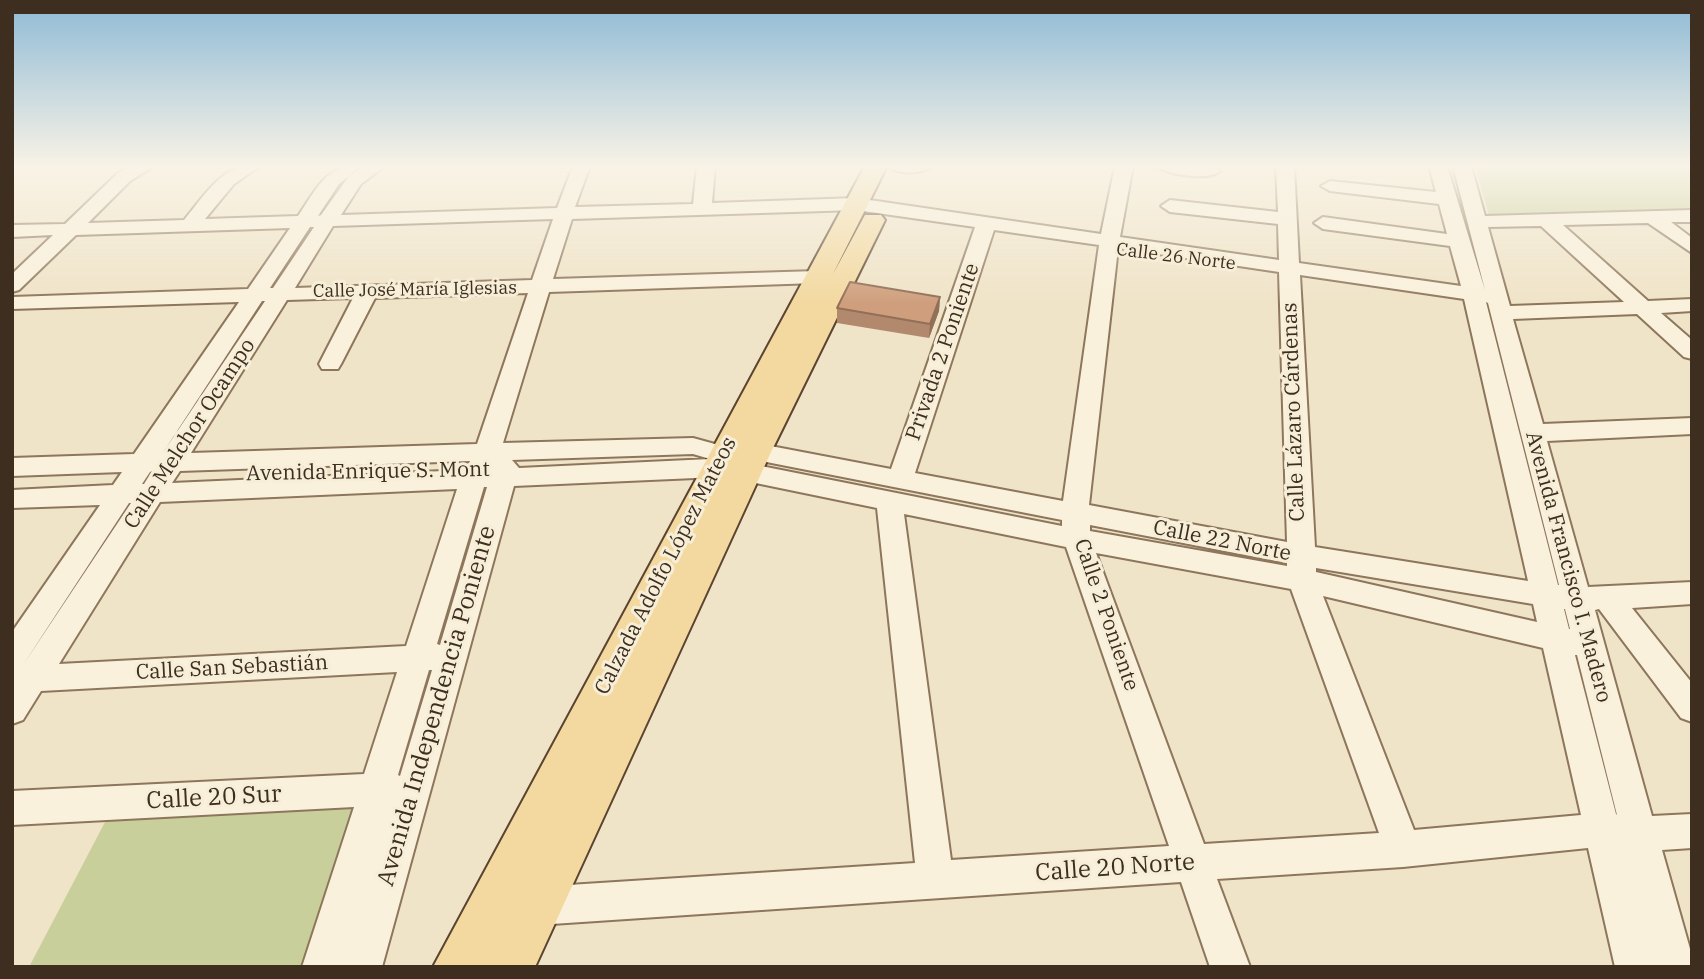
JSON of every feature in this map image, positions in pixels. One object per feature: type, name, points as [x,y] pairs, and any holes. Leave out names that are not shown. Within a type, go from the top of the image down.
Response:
[{"type":"main road","name":"Calzada Adolfo López Mateos","points":[[509,967],[817,277],[857,212]]},
{"type":"main road","name":"Calzada Adolfo López Mateos","points":[[458,967],[731,465],[858,212]]},
{"type":"street","points":[[12,261],[65,212]]},
{"type":"street","points":[[12,286],[89,212]]},
{"type":"street","points":[[190,225],[201,212]]},
{"type":"street","name":"Calle Melchor Ocampo","points":[[18,660],[57,640],[142,485],[256,294],[311,212]]},
{"type":"street","name":"Calle Melchor Ocampo","points":[[142,485],[282,293],[333,212]]},
{"type":"street","name":"Avenida Independencia Poniente","points":[[322,967],[419,658],[487,477],[565,212]]},
{"type":"street","name":"Calle 26 Norte","points":[[12,231],[638,212]]},
{"type":"street","name":"Calle 26 Norte","points":[[877,212],[1288,269],[1490,301],[1642,307],[1692,305]]},
{"type":"street","name":"Calle 2 Poniente","points":[[1115,212],[1108,245],[1076,526],[1230,967]]},
{"type":"street","points":[[1221,212],[1287,219]]},
{"type":"street","name":"Calle Lázaro Cárdenas","points":[[1287,212],[1301,568],[1403,849]]},
{"type":"street","name":"Avenida Francisco I. Madero","points":[[1455,212],[1468,232]]},
{"type":"street","name":"Avenida Francisco I. Madero","points":[[1466,212],[1468,232],[1532,433],[1592,599],[1590,646],[1675,967]]},
{"type":"street","points":[[1323,223],[1468,232],[1546,220],[1692,216]]},
{"type":"street","points":[[1652,217],[1692,247]]},
{"type":"street","points":[[1546,220],[1692,352]]},
{"type":"street","name":"Privada 2 Poniente","points":[[894,490],[985,228]]},
{"type":"street","name":"Calle José María Iglesias","points":[[12,303],[368,290],[542,288],[817,277]]},
{"type":"street","points":[[330,364],[368,290]]},
{"type":"street","name":"Avenida Francisco I. Madero","points":[[1490,301],[1553,638],[1635,967]]},
{"type":"street","points":[[1532,433],[1692,426]]},
{"type":"street","points":[[12,499],[142,485],[487,477],[694,446],[731,465]]},
{"type":"street","points":[[12,483],[142,485],[487,477],[731,465]]},
{"type":"street","name":"Calle 22 Norte","points":[[731,465],[894,490],[1301,568],[1592,599],[1692,593]]},
{"type":"street","points":[[12,467],[142,485]]},
{"type":"street","name":"Avenida Independencia Poniente","points":[[362,967],[416,788],[451,656],[487,477]]},
{"type":"street","points":[[12,512],[142,485]]},
{"type":"street","points":[[12,710],[18,660],[142,485]]},
{"type":"street","points":[[894,490],[936,880]]},
{"type":"street","name":"Calle 22 Norte","points":[[1301,568],[1590,646]]},
{"type":"street","points":[[1592,599],[1692,708]]},
{"type":"street","name":"Calle San Sebastián","points":[[18,660],[451,656]]},
{"type":"street","name":"Calle 20 Sur","points":[[12,808],[416,788]]},
{"type":"street","name":"Calle 20 Norte","points":[[537,906],[1403,849],[1601,830],[1639,834],[1692,831]]},
{"type":"green space","points":[[1488,212],[1635,212],[1489,216]]},
{"type":"green space","points":[[376,790],[322,967],[29,967],[115,803]]},
{"type":"building","points":[[850,282],[940,297],[930,324],[837,308]]}]
